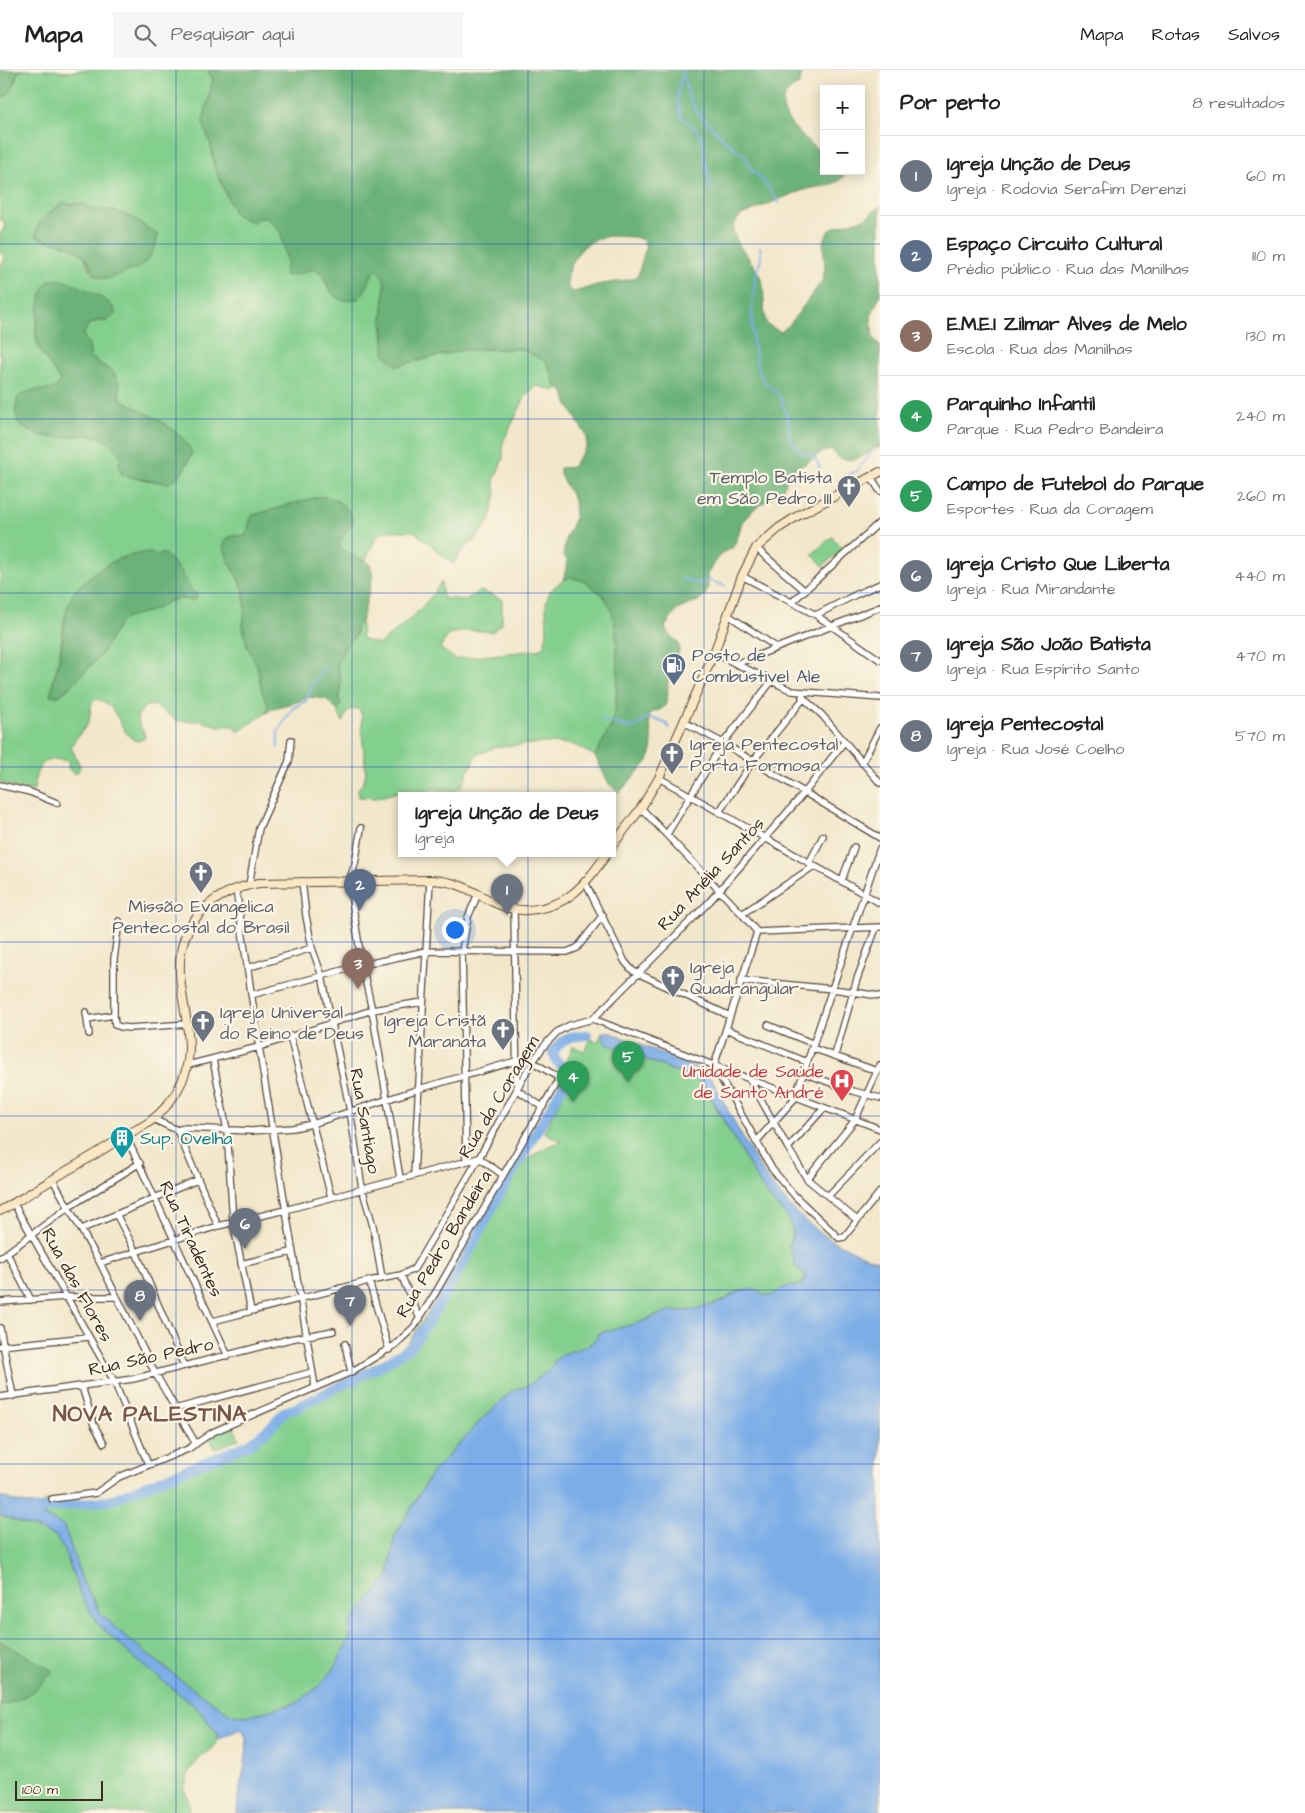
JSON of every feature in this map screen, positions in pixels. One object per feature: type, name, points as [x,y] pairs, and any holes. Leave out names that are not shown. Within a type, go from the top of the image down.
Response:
[{"type":"main road","points":[[616,841],[642,808],[659,778],[714,653],[742,576],[756,548],[779,528],[799,515],[880,472]]},
{"type":"main road","points":[[0,1212],[153,1120],[176,1092],[188,1066],[190,1048],[180,972],[184,942],[200,912],[213,900],[236,888],[248,885],[302,881],[430,880],[454,882],[492,902],[514,909],[537,909],[551,907],[565,900],[585,882],[604,857]]},
{"type":"street","points":[[871,477],[880,491]]},
{"type":"street","points":[[792,602],[880,522]]},
{"type":"street","points":[[756,548],[804,590]]},
{"type":"street","points":[[742,576],[816,615],[880,660]]},
{"type":"street","points":[[816,615],[880,584]]},
{"type":"street","points":[[736,664],[880,607]]},
{"type":"street","points":[[728,615],[776,647]]},
{"type":"street","points":[[714,653],[804,698],[822,715],[880,784]]},
{"type":"street","points":[[667,834],[723,743],[771,682]]},
{"type":"street","points":[[792,691],[880,698]]},
{"type":"street","points":[[719,812],[753,761],[804,698]]},
{"type":"street","points":[[684,722],[723,743],[880,838]]},
{"type":"street","points":[[862,763],[880,728]]},
{"type":"street","points":[[248,885],[259,828],[289,761],[291,740]]},
{"type":"street","name":"Rua Anélia Santos","points":[[593,1019],[720,891],[805,792],[844,742]]},
{"type":"street","points":[[659,778],[880,903]]},
{"type":"street","points":[[0,785],[30,792],[57,803]]},
{"type":"street","points":[[642,808],[757,932]]},
{"type":"street","points":[[361,828],[355,864],[349,881],[400,1178]]},
{"type":"street","points":[[742,914],[812,864],[823,836]]},
{"type":"street","points":[[842,880],[854,847]]},
{"type":"street","points":[[756,1142],[795,1098],[880,848]]},
{"type":"street","points":[[414,1175],[430,880]]},
{"type":"street","name":"Rua Santiago","points":[[302,881],[312,948],[322,976],[350,1112],[362,1188],[373,1226],[382,1278]]},
{"type":"street","points":[[585,882],[625,962],[636,974],[730,1016]]},
{"type":"street","points":[[236,888],[259,1047],[315,1388]]},
{"type":"street","points":[[466,1161],[462,951],[468,917],[478,894]]},
{"type":"street","points":[[514,909],[517,1090],[542,1107]]},
{"type":"street","points":[[251,995],[362,965],[426,951],[566,952],[574,950],[581,944],[603,915]]},
{"type":"street","points":[[119,921],[114,959],[114,1015],[116,1025],[121,1028],[188,1026]]},
{"type":"street","points":[[757,932],[878,928],[854,992],[835,1055]]},
{"type":"street","points":[[757,932],[714,1066],[756,1142],[782,1182],[839,1238],[844,1237],[880,1192]]},
{"type":"street","points":[[247,968],[312,948]]},
{"type":"street","points":[[741,980],[833,988],[880,996]]},
{"type":"street","points":[[188,1066],[259,1047],[372,1010],[423,1002]]},
{"type":"street","points":[[89,1034],[87,1015],[114,1015]]},
{"type":"street","points":[[593,1019],[880,1129]]},
{"type":"street","name":"Rua da Coragem","points":[[213,1320],[410,1272],[417,1265],[480,1158],[526,1073],[543,1047],[557,1032],[570,1025],[593,1019]]},
{"type":"street","points":[[768,1025],[835,1055],[879,1068],[855,1120],[807,1179]]},
{"type":"street","points":[[726,1029],[807,1062]]},
{"type":"street","points":[[290,1036],[331,1197]]},
{"type":"street","points":[[213,1060],[227,1130],[233,1222],[251,1311]]},
{"type":"street","name":"Rua Pedro Bandeira","points":[[52,1499],[96,1493],[119,1477],[188,1449],[204,1436],[222,1427],[351,1372],[389,1350],[401,1340],[420,1319],[558,1080],[556,1076],[533,1062]]},
{"type":"street","points":[[153,1120],[177,1130],[185,1128],[273,1130],[312,1124],[419,1090],[516,1063]]},
{"type":"street","points":[[516,1063],[519,1070],[526,1073]]},
{"type":"street","points":[[804,1073],[880,1098]]},
{"type":"street","points":[[750,1080],[807,1179],[858,1220]]},
{"type":"street","points":[[788,1148],[824,1108]]},
{"type":"street","points":[[177,1130],[218,1226]]},
{"type":"street","name":"Rua Tiradentes","points":[[126,1136],[213,1320],[228,1356]]},
{"type":"street","points":[[828,1196],[880,1142]]},
{"type":"street","points":[[100,1263],[218,1226],[285,1210],[466,1161],[480,1158],[503,1175]]},
{"type":"street","points":[[0,1258],[69,1207],[140,1163]]},
{"type":"street","points":[[54,1180],[82,1228],[155,1373],[196,1444]]},
{"type":"street","points":[[82,1228],[197,1180]]},
{"type":"street","name":"Rua das Flores","points":[[14,1204],[114,1382],[148,1464]]},
{"type":"street","points":[[116,1214],[136,1252],[184,1366]]},
{"type":"street","points":[[241,1264],[292,1252]]},
{"type":"street","points":[[7,1253],[31,1300]]},
{"type":"street","points":[[401,1275],[420,1319]]},
{"type":"street","points":[[369,1281],[389,1350]]},
{"type":"street","points":[[340,1288],[343,1308]]},
{"type":"street","points":[[0,1302],[66,1297],[116,1297]]},
{"type":"street","points":[[0,1328],[13,1396]]},
{"type":"street","name":"Rua São Pedro","points":[[0,1397],[134,1379],[333,1331]]},
{"type":"street","points":[[2,1345],[88,1337]]},
{"type":"street","points":[[345,1344],[351,1372]]},
{"type":"street","points":[[175,1409],[312,1372]]},
{"type":"street","points":[[82,1386],[94,1425],[104,1442]]},
{"type":"green space","points":[[0,70],[22,70],[17,73],[14,85],[8,94],[0,98]]},
{"type":"green space","points":[[22,70],[68,72],[77,70],[207,70],[213,79],[203,122],[211,145],[213,164],[235,215],[269,219],[281,233],[287,261],[303,273],[312,270],[316,271],[322,276],[328,288],[366,289],[371,276],[377,270],[382,275],[385,283],[382,322],[384,340],[396,366],[463,350],[521,349],[547,362],[557,388],[555,391],[537,386],[526,395],[503,442],[503,459],[494,480],[496,493],[490,520],[478,536],[461,552],[453,564],[414,531],[385,531],[376,537],[365,562],[342,550],[339,544],[292,503],[278,509],[253,515],[245,536],[232,536],[228,559],[244,591],[245,609],[243,625],[247,646],[257,665],[262,691],[268,705],[266,713],[238,732],[237,728],[232,726],[220,726],[200,721],[178,721],[154,705],[145,706],[137,717],[145,735],[144,739],[137,741],[126,733],[110,707],[95,699],[88,723],[71,747],[80,766],[78,772],[74,774],[68,768],[68,761],[47,761],[42,764],[36,775],[34,791],[15,788],[0,782],[0,266],[5,260],[0,252],[0,235],[5,223],[0,219],[0,98],[4,97],[15,83],[17,73]],"holes":[[[64,202],[68,204],[84,204],[95,210],[112,210],[131,217],[158,235],[155,247],[148,260],[129,271],[118,274],[89,268],[84,256],[65,244],[56,241],[45,241],[36,236],[42,221],[50,212]],[[50,280],[76,286],[100,297],[114,308],[108,321],[98,321],[88,325],[83,335],[94,360],[112,371],[119,382],[120,398],[164,425],[192,453],[184,470],[167,483],[128,477],[119,466],[121,456],[118,451],[110,442],[99,436],[51,437],[36,434],[45,390],[54,388],[60,382],[41,352],[37,342],[37,313],[46,286]],[[144,553],[164,554],[183,575],[193,600],[177,599],[150,611],[127,617],[120,622],[100,656],[65,692],[54,696],[53,680],[58,665],[65,617],[78,588],[91,576],[117,559]]]},
{"type":"green space","points":[[207,70],[794,70],[802,74],[799,85],[788,93],[783,101],[784,111],[797,131],[820,152],[820,175],[844,176],[834,183],[794,194],[741,215],[734,225],[735,238],[761,279],[767,325],[781,332],[790,324],[822,281],[825,268],[823,243],[828,232],[835,227],[864,219],[880,206],[880,295],[871,316],[873,337],[880,346],[880,447],[851,460],[840,458],[831,450],[822,452],[792,471],[781,492],[754,509],[742,522],[737,540],[732,548],[722,553],[707,574],[708,588],[706,594],[698,601],[677,610],[665,627],[668,634],[678,642],[679,647],[678,657],[669,674],[667,700],[663,708],[653,711],[649,716],[652,742],[648,761],[619,793],[609,784],[595,756],[612,724],[615,711],[618,672],[616,630],[611,609],[604,596],[584,581],[569,577],[563,580],[568,561],[563,556],[566,537],[575,518],[574,500],[560,475],[560,468],[572,467],[586,447],[587,437],[567,403],[564,392],[557,388],[547,362],[521,349],[498,349],[463,350],[396,366],[384,353],[384,329],[382,322],[385,283],[382,275],[377,270],[371,276],[358,299],[346,300],[337,298],[319,271],[314,269],[301,274],[284,276],[287,261],[281,233],[269,219],[261,217],[253,222],[235,215],[213,163],[211,145],[203,122],[213,79]],"holes":[[[608,236],[635,237],[643,240],[646,247],[638,275],[632,279],[597,285],[574,292],[568,289],[568,276],[572,263],[579,252],[589,243]]]},
{"type":"green space","points":[[64,202],[68,204],[84,204],[95,210],[111,210],[131,217],[158,235],[155,247],[148,260],[137,268],[108,279],[95,276],[85,257],[78,251],[66,245],[36,236],[42,221],[50,212]]},
{"type":"green space","points":[[59,279],[95,294],[114,308],[115,314],[108,321],[98,321],[88,325],[83,335],[94,360],[112,371],[119,382],[120,398],[160,421],[179,435],[186,443],[192,453],[184,470],[176,479],[167,483],[128,477],[121,473],[119,466],[121,456],[112,446],[97,436],[50,437],[20,426],[15,411],[18,397],[34,390],[51,390],[60,382],[38,346],[36,332],[39,303],[45,287],[49,281]]},
{"type":"green space","points":[[321,496],[337,501],[349,511],[353,522],[339,544],[342,550],[370,564],[373,576],[361,623],[356,628],[356,635],[347,643],[337,662],[341,681],[339,699],[341,704],[337,710],[326,699],[309,697],[274,708],[266,713],[268,705],[262,691],[257,665],[247,646],[243,625],[245,609],[244,591],[223,546],[226,539],[232,536],[245,536],[253,515]]},
{"type":"green space","points":[[832,537],[843,548],[823,566],[812,554]]},
{"type":"green space","points":[[144,553],[165,554],[181,571],[191,590],[196,593],[197,598],[193,600],[177,599],[150,611],[127,617],[120,623],[100,656],[77,680],[61,695],[50,696],[60,655],[66,611],[73,595],[89,577],[110,563],[121,558]]},
{"type":"green space","points":[[570,577],[584,581],[604,596],[611,609],[616,630],[618,672],[615,711],[612,724],[595,756],[572,744],[543,743],[496,747],[477,755],[462,786],[454,792],[432,789],[427,792],[402,791],[376,798],[359,797],[358,789],[363,783],[366,773],[362,717],[360,710],[354,709],[347,713],[343,722],[337,710],[340,704],[341,681],[337,662],[356,628],[361,623],[362,639],[379,644],[420,609],[441,582],[443,598],[465,600],[480,591],[502,599],[502,624],[492,632],[470,630],[449,634],[440,648],[455,659],[537,650],[543,648],[546,638],[547,598],[554,587]]},
{"type":"green space","points":[[602,1032],[605,1033],[603,1035],[605,1043],[701,1082],[761,1186],[789,1219],[792,1237],[789,1246],[795,1266],[806,1275],[803,1284],[786,1287],[771,1296],[754,1290],[741,1291],[705,1307],[682,1311],[671,1310],[635,1324],[598,1333],[596,1339],[587,1346],[556,1359],[550,1369],[526,1387],[513,1390],[483,1418],[431,1474],[395,1536],[388,1577],[349,1624],[350,1638],[334,1669],[319,1686],[299,1702],[249,1716],[232,1716],[182,1681],[120,1632],[101,1614],[82,1580],[64,1526],[33,1510],[46,1501],[93,1503],[107,1501],[232,1451],[289,1413],[378,1372],[401,1353],[442,1291],[511,1171],[541,1150],[562,1142],[544,1132],[576,1069],[565,1063],[573,1046],[584,1051],[591,1039],[598,1042]]},
{"type":"green space","points":[[233,1425],[239,1439],[215,1449],[209,1435]]},
{"type":"green space","points":[[0,1515],[56,1536],[66,1555],[81,1596],[98,1624],[132,1656],[198,1709],[217,1733],[217,1743],[189,1771],[184,1789],[188,1797],[190,1809],[188,1813],[0,1813],[0,1706],[30,1693],[53,1671],[0,1641]]},
{"type":"green space","points":[[0,1641],[53,1671],[42,1684],[30,1693],[16,1701],[0,1706]]},
{"type":"water","points":[[607,1031],[702,1070],[710,1076],[750,1150],[780,1195],[799,1215],[820,1232],[845,1247],[880,1261],[880,1813],[237,1813],[246,1754],[243,1731],[236,1731],[217,1740],[217,1733],[198,1709],[132,1656],[98,1624],[81,1596],[66,1555],[56,1536],[0,1515],[0,1496],[13,1501],[38,1506],[34,1510],[64,1526],[82,1580],[101,1614],[120,1632],[182,1681],[232,1715],[249,1716],[299,1702],[319,1686],[334,1669],[350,1638],[349,1624],[388,1577],[395,1536],[431,1474],[483,1418],[513,1390],[526,1387],[550,1369],[556,1359],[563,1354],[587,1346],[596,1339],[598,1333],[635,1324],[671,1310],[681,1311],[712,1305],[743,1291],[755,1290],[771,1296],[783,1288],[800,1285],[804,1280],[806,1275],[795,1266],[789,1246],[792,1228],[789,1219],[761,1186],[702,1082],[605,1043],[602,1034]]},
{"type":"waterway","points":[[684,70],[688,95],[697,112],[727,142],[745,156],[753,171],[765,183],[779,203]]},
{"type":"waterway","points":[[682,75],[677,97],[681,117],[699,133],[704,147],[712,192]]},
{"type":"waterway","points":[[760,247],[761,259],[755,278],[752,306],[753,343],[758,367],[763,381],[781,399],[788,419],[790,439],[801,453],[814,456],[820,468]]},
{"type":"waterway","points":[[850,474],[857,471],[874,449]]},
{"type":"waterway","points":[[682,579],[701,584],[708,580],[725,586]]},
{"type":"waterway","points":[[278,748],[278,732],[293,708],[306,701],[313,684],[326,665]]},
{"type":"waterway","points":[[600,720],[632,728],[649,717],[667,724],[669,728]]},
{"type":"waterway","points":[[33,1510],[111,1500],[250,1444],[271,1427],[284,1412],[296,1408],[381,1366],[411,1347],[429,1321],[466,1258],[496,1201],[566,1081],[566,1069],[556,1061],[553,1052],[567,1039],[587,1035]]},
{"type":"place","name":"Templo Batista em São Pedro III","points":[[849,508]]},
{"type":"place","name":"Posto de Combustivel Ale","points":[[674,686]]},
{"type":"place","name":"Igreja Pentecostal Porta Formosa","points":[[672,775]]},
{"type":"place","name":"Missão Evangelica Pentecostal do Brasil","points":[[201,894]]},
{"type":"place","name":"Espaço Circuito Cultural","points":[[360,910]]},
{"type":"place","name":"Igreja Unção de Deus","points":[[507,915]]},
{"type":"place","name":"E.M.E.I Zilmar Alves de Melo","points":[[358,989]]},
{"type":"place","name":"Igreja Quadrangular","points":[[673,998]]},
{"type":"place","name":"Igreja Universal do Reino de Deus","points":[[203,1043]]},
{"type":"place","name":"Igreja Cristã Maranata","points":[[503,1051]]},
{"type":"place","name":"Campo de Futebol do Parque","points":[[628,1082]]},
{"type":"place","name":"Parquinho Infantil","points":[[573,1102]]},
{"type":"place","name":"Unidade de Saúde de Santo André","points":[[842,1102]]},
{"type":"place","name":"Sup. Ovelha","points":[[122,1159]]},
{"type":"place","name":"Igreja Cristo Que Liberta","points":[[245,1249]]},
{"type":"place","name":"Igreja Pentecostal","points":[[140,1321]]},
{"type":"place","name":"Igreja São João Batista","points":[[350,1326]]},
{"type":"district","name":"NOVA PALESTINA","points":[[150,1414]]}]
